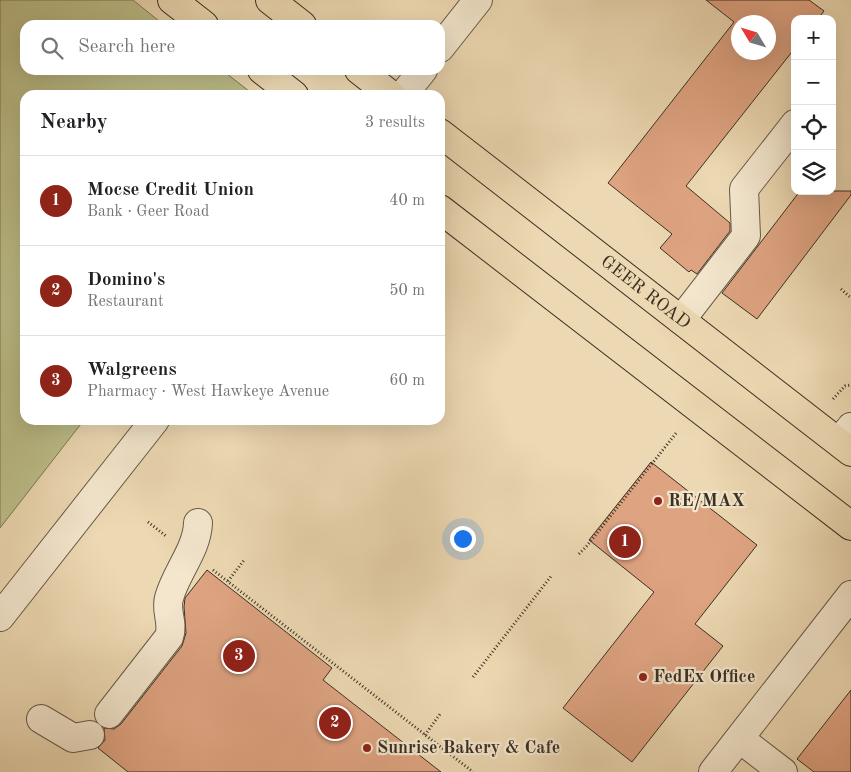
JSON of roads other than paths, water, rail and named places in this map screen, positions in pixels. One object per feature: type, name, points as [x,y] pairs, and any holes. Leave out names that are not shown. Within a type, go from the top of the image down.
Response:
[{"type":"main road","points":[[172,0],[198,20]]},
{"type":"main road","points":[[270,0],[296,20]]},
{"type":"main road","points":[[268,75],[288,90]]},
{"type":"main road","points":[[365,75],[384,90]]},
{"type":"main road","name":"GEER ROAD","points":[[445,137],[681,320],[847,441]]},
{"type":"main road","points":[[445,213],[851,526]]},
{"type":"street","points":[[445,42],[478,0]]},
{"type":"street","points":[[407,90],[419,75]]},
{"type":"street","points":[[681,320],[746,236],[744,189],[791,129]]},
{"type":"street","points":[[0,617],[150,425]]},
{"type":"street","points":[[109,714],[169,636],[172,626],[168,600],[198,536],[198,522]]},
{"type":"street","points":[[713,772],[851,595]]},
{"type":"street","points":[[41,719],[73,738],[80,739],[90,735]]},
{"type":"street","points":[[740,739],[783,772]]},
{"type":"place","name":"RE/MAX","points":[[658,501]]},
{"type":"place","name":"Mocse Credit Union","points":[[625,542]]},
{"type":"place","name":"Walgreens","points":[[239,656]]},
{"type":"place","name":"FedEx Office","points":[[643,677]]},
{"type":"place","name":"Domino's","points":[[335,723]]},
{"type":"place","name":"Sunrise Bakery & Cafe","points":[[367,748]]}]
